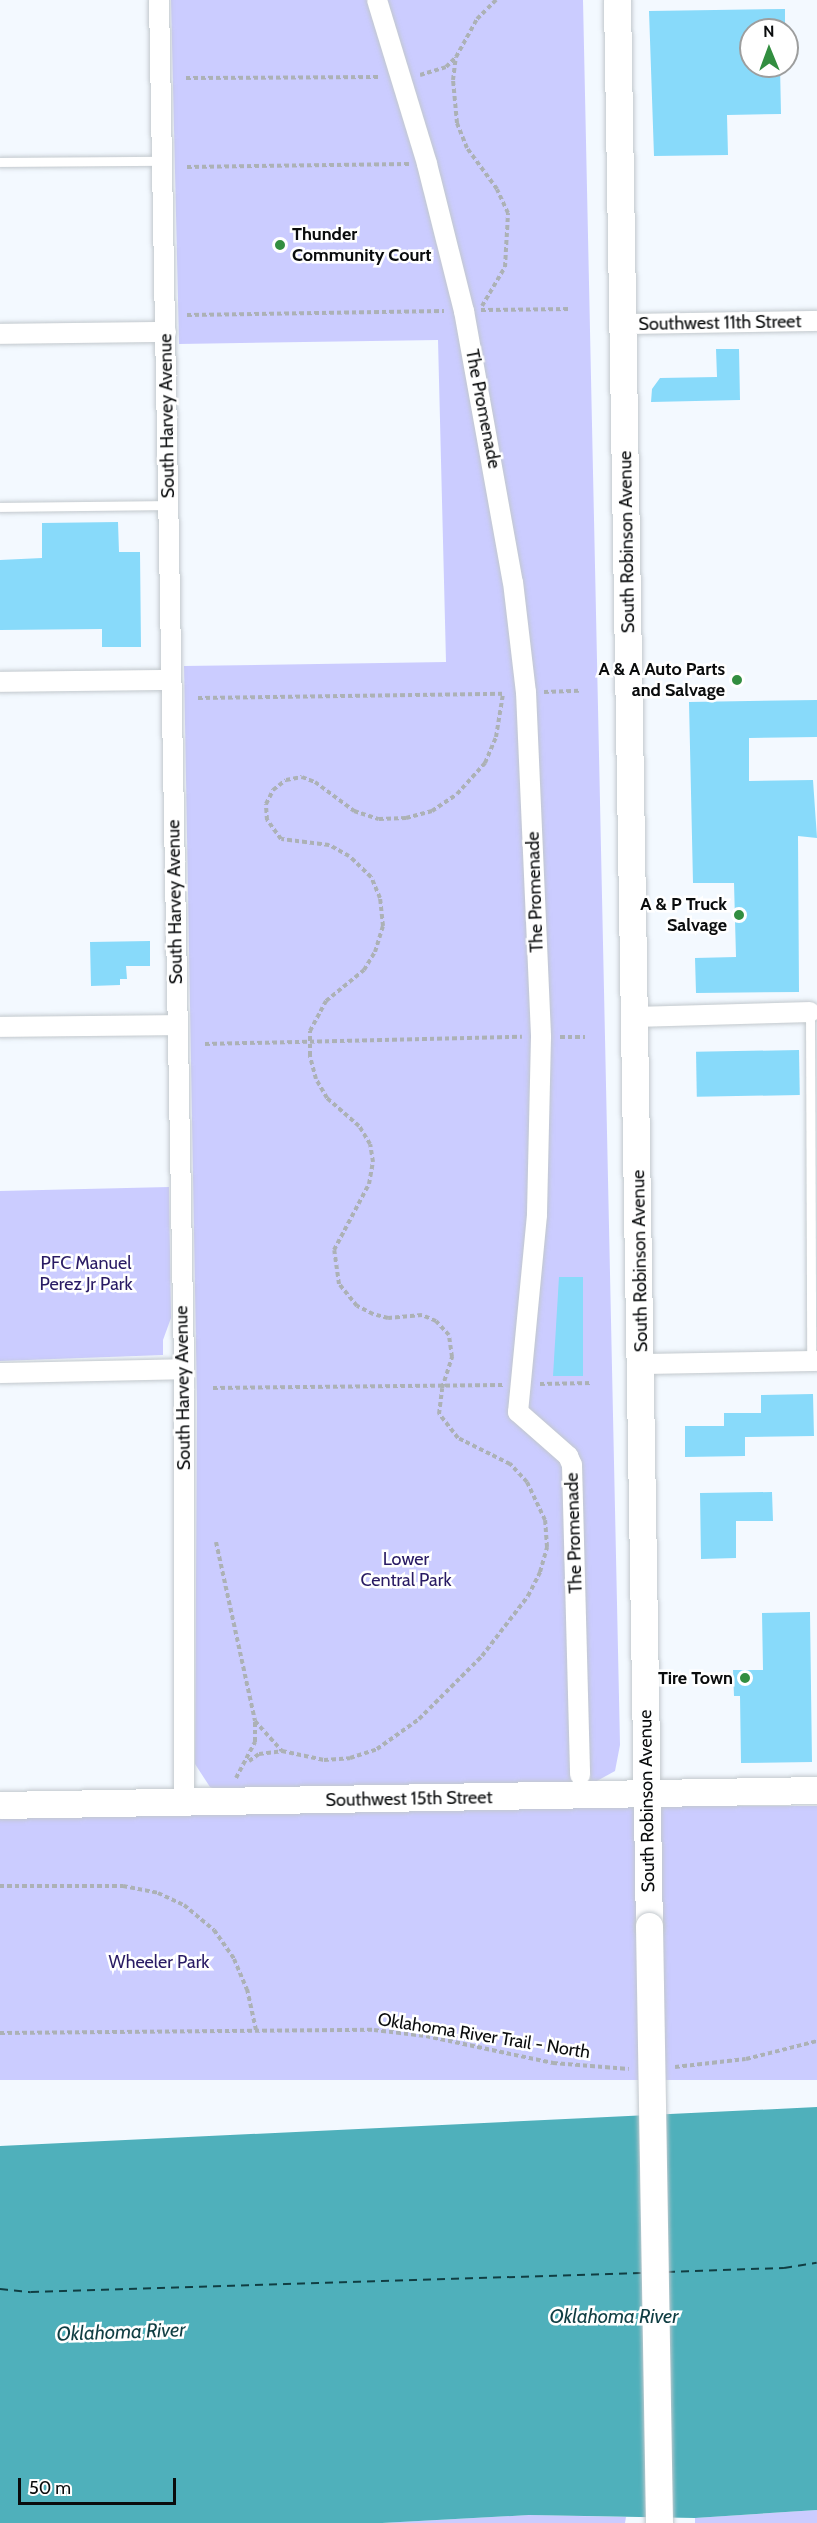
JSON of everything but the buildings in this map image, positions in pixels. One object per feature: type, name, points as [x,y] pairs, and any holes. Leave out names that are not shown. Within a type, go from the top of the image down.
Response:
[{"type":"main road","name":"South Robinson Avenue","points":[[617,0],[636,1017],[659,2523]]},
{"type":"main road","name":"Southwest 15th Street","points":[[0,1805],[184,1804],[817,1790]]},
{"type":"street","name":"South Harvey Avenue","points":[[159,0],[184,1369],[184,1804]]},
{"type":"street","name":"The Promenade","points":[[378,0],[403,76],[471,311],[509,560],[526,692],[541,1037],[537,1215],[518,1412],[568,1456],[572,1465],[580,1775]]},
{"type":"street","name":"Southwest 11th Street","points":[[623,324],[817,321]]},
{"type":"street","points":[[0,334],[166,332]]},
{"type":"street","points":[[0,682],[171,680]]},
{"type":"street","points":[[636,1017],[810,1012]]},
{"type":"street","points":[[0,1027],[177,1025]]},
{"type":"street","points":[[641,1364],[814,1361]]},
{"type":"street","points":[[0,1373],[184,1369]]},
{"type":"lane","points":[[0,162],[163,160]]},
{"type":"lane","points":[[0,507],[169,505]]},
{"type":"lane","points":[[810,1012],[814,1361]]},
{"type":"path","points":[[186,78],[403,76],[446,67],[456,57],[477,19],[496,0]]},
{"type":"path","points":[[456,57],[453,80],[457,123],[467,148],[497,189],[508,213],[506,267],[493,292],[471,311]]},
{"type":"path","points":[[187,168],[428,164]]},
{"type":"path","points":[[188,315],[571,309]]},
{"type":"path","points":[[198,698],[579,692]]},
{"type":"path","points":[[248,1761],[259,1754],[282,1750],[324,1760],[350,1758],[397,1738],[482,1656],[528,1596],[540,1572],[547,1547],[545,1520],[536,1499],[510,1464],[458,1438],[444,1425],[439,1414],[443,1385],[453,1347],[449,1335],[436,1321],[422,1315],[388,1318],[373,1314],[357,1306],[339,1284],[334,1250],[369,1184],[373,1162],[370,1144],[359,1126],[327,1098],[316,1079],[310,1030],[320,1009],[364,970],[375,952],[383,926],[380,898],[371,877],[349,856],[329,845],[280,839],[267,820],[266,804],[273,790],[286,780],[302,777],[315,782],[354,811],[379,819],[406,818],[432,811],[457,794],[485,763],[496,737],[503,694]]},
{"type":"path","points":[[205,1044],[585,1036]]},
{"type":"path","points":[[213,1388],[592,1383]]},
{"type":"path","points":[[216,1542],[255,1721],[255,1742],[248,1761],[232,1784]]},
{"type":"path","points":[[255,1721],[282,1750]]},
{"type":"path","points":[[0,1886],[123,1886],[179,1902],[214,1930],[234,1959],[247,1989],[256,2030]]},
{"type":"path","name":"Oklahoma River Trail - North","points":[[0,2033],[256,2030],[405,2033],[554,2063],[633,2069]]},
{"type":"path","points":[[666,2068],[746,2059],[817,2041]]},
{"type":"green space","name":"Lower Central Park","points":[[171,0],[583,0],[620,1745],[615,1771],[595,1782],[220,1791],[210,1787],[195,1764],[197,1403],[184,666],[446,662],[438,340],[179,344]]},
{"type":"green space","name":"PFC Manuel Perez Jr Park","points":[[169,1187],[171,1318],[163,1340],[163,1355],[0,1361],[0,1191]]},
{"type":"green space","name":"Wheeler Park","points":[[0,1806],[817,1806],[817,2080],[0,2080]]},
{"type":"green space","points":[[817,2510],[817,2523],[695,2523],[695,2518]]},
{"type":"green space","points":[[529,2515],[626,2517],[625,2523],[382,2523]]},
{"type":"water","name":"Oklahoma River","points":[[817,2107],[817,2510],[695,2518],[529,2515],[382,2523],[0,2523],[0,2146]]},
{"type":"ferry route","points":[[667,2272],[784,2268],[817,2263]]},
{"type":"ferry route","points":[[0,2289],[31,2292],[641,2273]]},
{"type":"place","name":"Thunder Community Court","points":[[280,245]]},
{"type":"place","name":"A & A Auto Parts and Salvage","points":[[737,680]]},
{"type":"place","name":"A & P Truck Salvage","points":[[739,915]]},
{"type":"place","name":"Tire Town","points":[[745,1678]]}]
